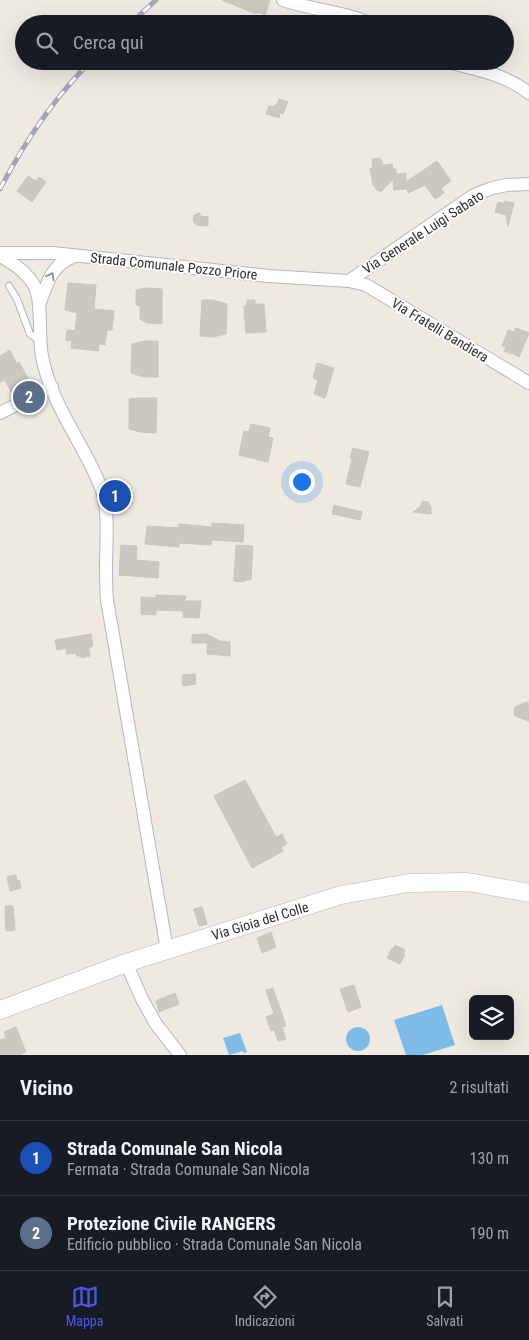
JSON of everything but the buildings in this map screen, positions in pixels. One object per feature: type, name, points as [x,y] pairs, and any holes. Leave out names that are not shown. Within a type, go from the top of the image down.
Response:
[{"type":"main road","name":"Via Gioia del Colle","points":[[0,1010],[126,963],[341,895],[409,883],[468,882],[529,893]]},
{"type":"street","points":[[283,0],[344,15]]},
{"type":"street","points":[[480,70],[508,81],[529,93]]},
{"type":"street","name":"Via Generale Luigi Sabato","points":[[349,282],[474,195],[492,188],[529,184]]},
{"type":"street","points":[[20,268],[29,252]]},
{"type":"street","name":"Strada Comunale Pozzo Priore","points":[[0,255],[29,252],[349,282]]},
{"type":"street","points":[[0,255],[27,274],[35,286],[39,306],[40,341],[44,369],[70,427],[94,470],[103,496],[107,528],[107,600],[168,950]]},
{"type":"street","points":[[39,306],[54,269],[68,258],[75,256]]},
{"type":"street","name":"Via Fratelli Bandiera","points":[[349,282],[366,285],[529,383]]},
{"type":"street","points":[[0,413],[52,387]]},
{"type":"street","points":[[126,963],[151,1016],[180,1055]]},
{"type":"lane","points":[[9,286],[17,299],[30,334],[40,341]]},
{"type":"water","points":[[442,1005],[455,1045],[423,1055],[406,1055],[394,1020]]},
{"type":"water","points":[[358,1027],[367,1030],[370,1039],[367,1048],[358,1051],[349,1048],[346,1039],[349,1030]]},
{"type":"water","points":[[240,1033],[247,1052],[244,1053],[243,1051],[229,1055],[223,1038]]},
{"type":"railway","points":[[140,15],[156,0]]},
{"type":"railway","points":[[0,189],[19,155],[52,106],[82,70]]},
{"type":"place","name":"Protezione Civile RANGERS","points":[[29,397]]},
{"type":"place","name":"Strada Comunale San Nicola","points":[[115,496]]}]
